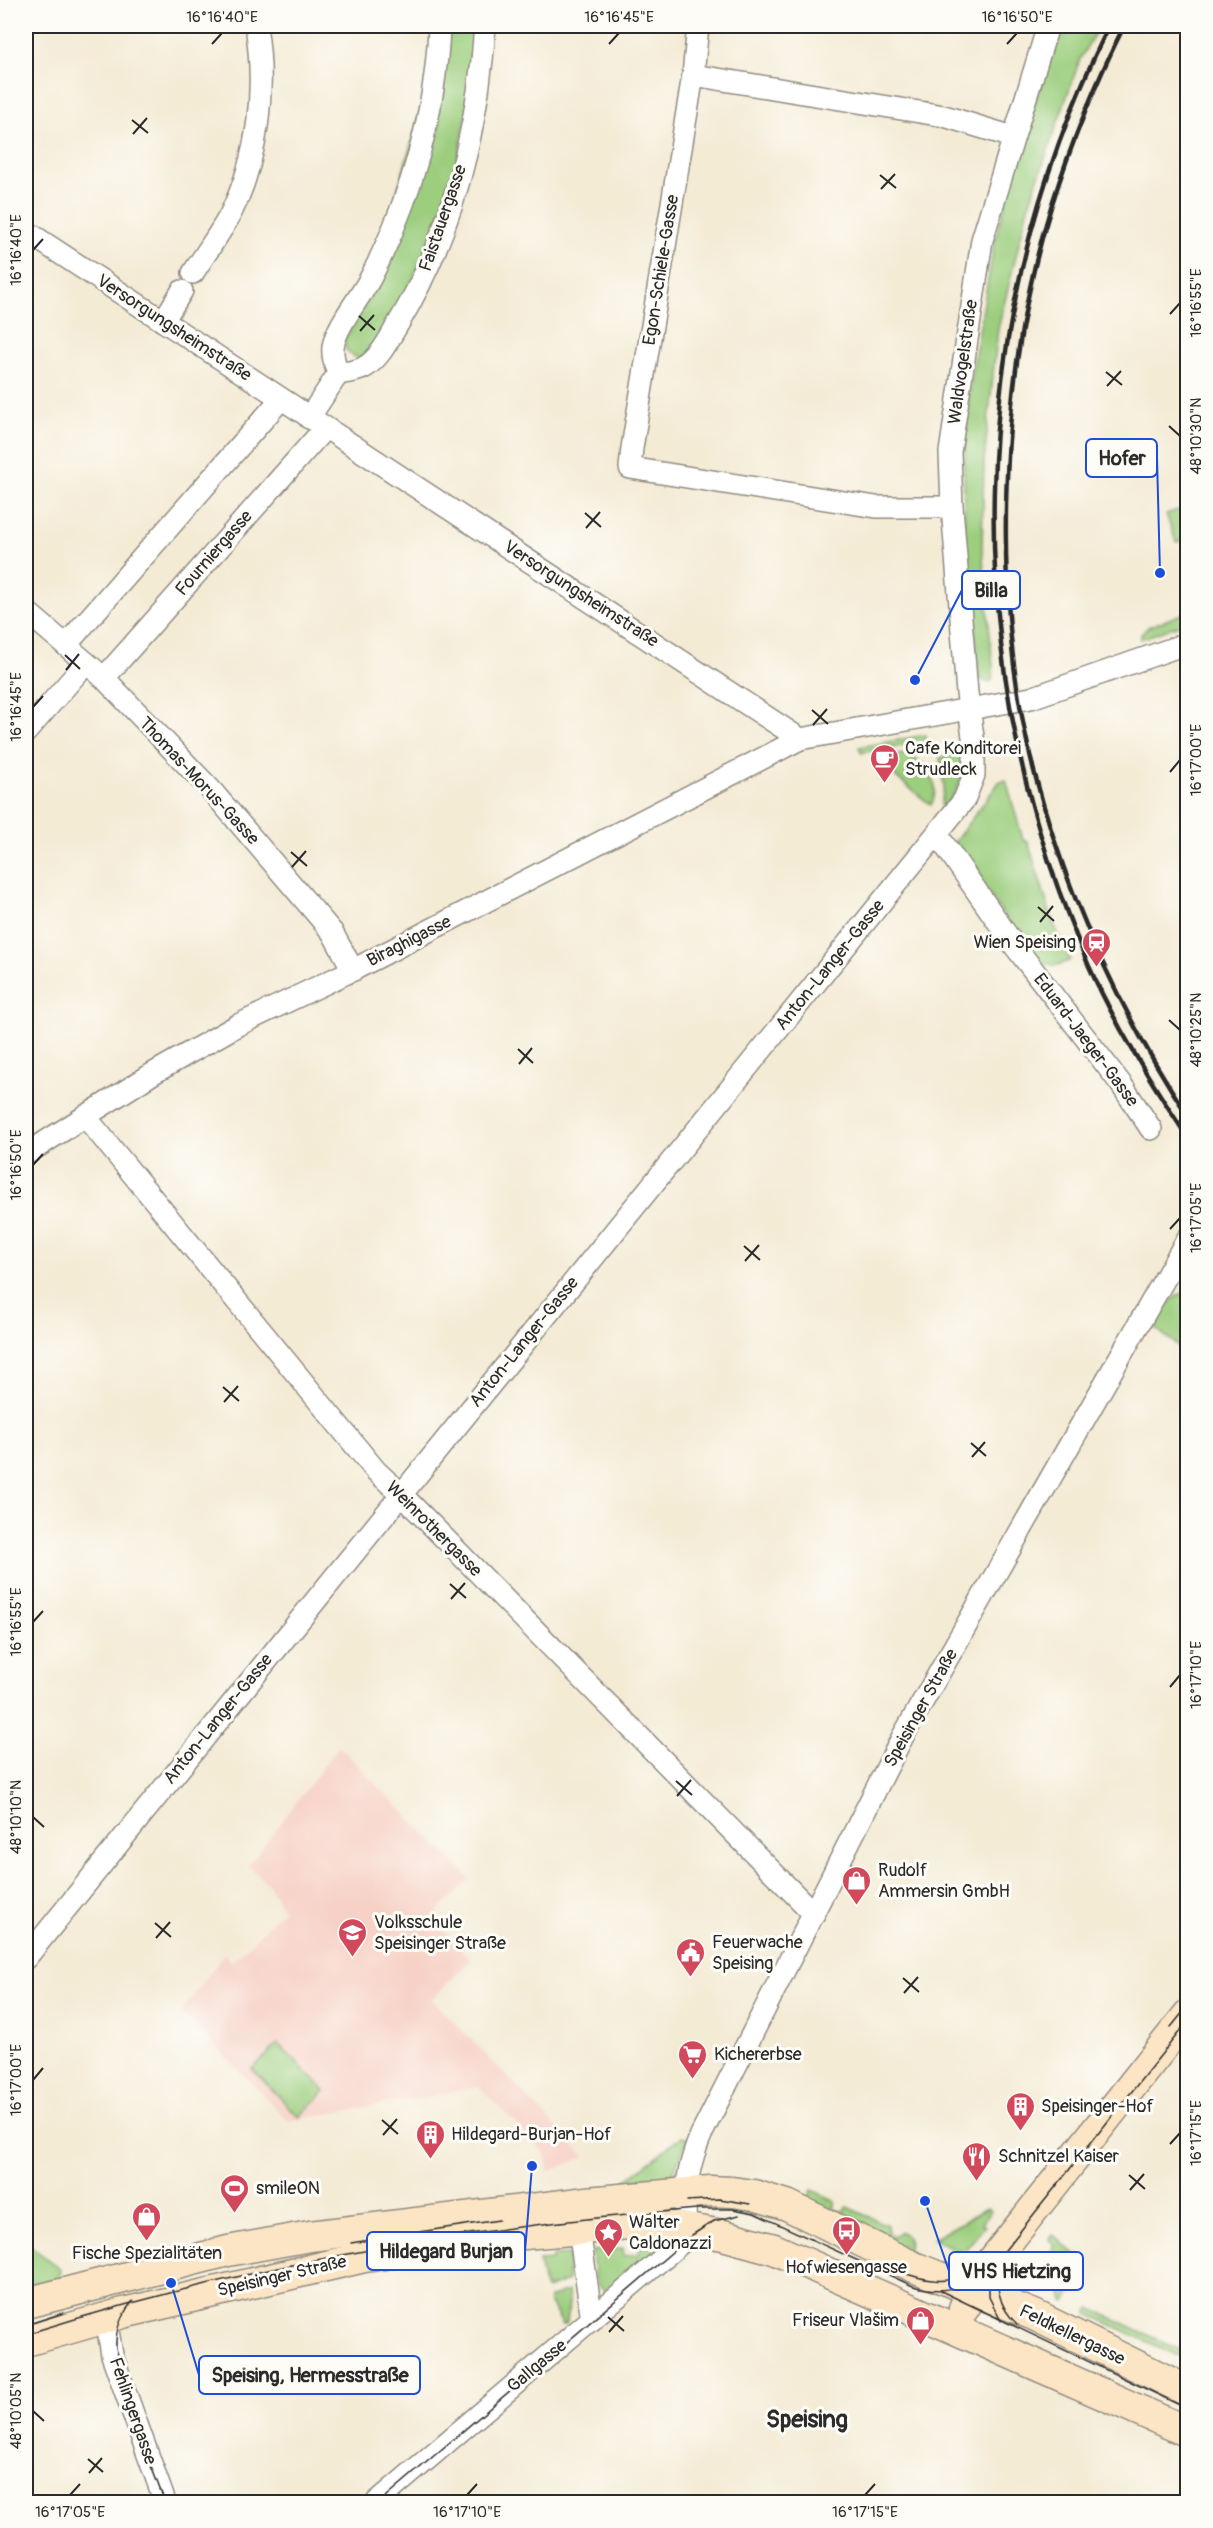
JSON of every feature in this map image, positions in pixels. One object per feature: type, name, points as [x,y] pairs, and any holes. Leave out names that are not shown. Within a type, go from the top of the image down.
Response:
[{"type":"main road","points":[[954,2329],[987,2268],[1188,2015]]},
{"type":"main road","name":"Feldkellergasse","points":[[685,2192],[732,2192],[772,2199],[914,2267],[1034,2315],[1188,2391]]},
{"type":"main road","name":"Speisinger Straße","points":[[26,2303],[228,2250],[310,2236],[570,2203],[685,2192]]},
{"type":"main road","name":"Speisinger Straße","points":[[26,2341],[106,2319],[365,2257],[503,2236],[579,2229],[629,2225],[691,2229]]},
{"type":"main road","points":[[691,2229],[774,2249],[1188,2432]]},
{"type":"street","points":[[193,273],[239,195],[253,147],[261,100],[261,63],[256,26]]},
{"type":"street","points":[[317,423],[338,374],[333,354],[336,336],[359,300],[383,253],[415,168],[433,86],[439,26]]},
{"type":"street","name":"Faistauergasse","points":[[338,374],[366,367],[376,358],[402,318],[438,243],[471,132],[482,70],[485,26]]},
{"type":"street","points":[[698,26],[693,75],[944,116],[1013,137]]},
{"type":"street","name":"Waldvogelstraße","points":[[969,708],[952,507],[950,452],[967,327],[982,240],[1048,26]]},
{"type":"street","name":"Egon-Schiele-Gasse","points":[[693,75],[630,468],[876,507],[952,507]]},
{"type":"street","name":"Versorgungsheimstraße","points":[[26,231],[317,423],[557,577],[800,739]]},
{"type":"street","points":[[163,321],[182,291]]},
{"type":"street","points":[[66,645],[281,399]]},
{"type":"street","name":"Fourniergasse","points":[[104,678],[317,423]]},
{"type":"street","name":"Thomas-Morus-Gasse","points":[[26,610],[104,678],[211,790],[332,932],[353,970]]},
{"type":"street","points":[[800,739],[1031,698],[1188,643]]},
{"type":"street","points":[[26,732],[86,663]]},
{"type":"street","name":"Anton-Langer-Gasse","points":[[26,1958],[400,1493],[964,800],[974,775],[974,744],[969,708]]},
{"type":"street","name":"Biraghigasse","points":[[26,1154],[238,1025],[353,970],[800,739]]},
{"type":"street","name":"Eduard-Jaeger-Gasse","points":[[937,834],[1014,945],[1114,1076],[1151,1129]]},
{"type":"street","name":"Weinrothergasse","points":[[85,1116],[376,1471],[814,1914]]},
{"type":"street","name":"Speisinger Straße","points":[[691,2229],[685,2192],[688,2172],[701,2135],[903,1736],[1188,1238]]},
{"type":"street","points":[[579,2229],[591,2320]]},
{"type":"street","name":"Gallgasse","points":[[377,2502],[591,2320],[691,2229]]},
{"type":"street","name":"Fehlingergasse","points":[[106,2319],[112,2355],[165,2502]]},
{"type":"shaded area","name":"Volksschule Speisinger Straße","points":[[339,1746],[470,1879],[432,1918],[471,1960],[432,1999],[585,2157],[548,2172],[546,2154],[479,2087],[289,2121],[181,2012],[224,1954],[232,1962],[283,1910],[269,1885],[248,1866]]},
{"type":"green space","points":[[446,26],[477,26],[468,105],[451,184],[413,279],[399,307],[372,349],[361,357],[357,357],[346,350],[344,339],[363,307]]},
{"type":"green space","points":[[1062,26],[1099,26],[1080,59],[1028,207],[998,329],[984,460],[982,548],[993,668],[992,681],[986,682],[979,678],[970,570],[964,567],[964,461],[971,378],[995,239],[1028,124]]},
{"type":"green space","points":[[1187,507],[1187,543],[1186,540],[1176,542],[1166,514]]},
{"type":"green space","points":[[1187,612],[1187,622],[1141,639],[1141,634],[1148,627]]},
{"type":"green space","points":[[926,735],[926,746],[923,750],[900,746],[861,753],[859,747]]},
{"type":"green space","points":[[964,751],[964,766],[960,782],[953,796],[943,807],[941,805],[944,786],[940,758]]},
{"type":"green space","points":[[904,754],[919,761],[930,773],[935,788],[931,805],[886,769],[883,757]]},
{"type":"green space","points":[[1006,780],[1023,840],[1028,842],[1053,922],[1070,960],[1061,964],[1049,964],[1036,960],[953,844],[1000,781]]},
{"type":"green space","points":[[1188,1292],[1187,1353],[1155,1328],[1171,1301]]},
{"type":"green space","points":[[278,2044],[325,2091],[299,2117],[252,2069]]},
{"type":"green space","points":[[682,2136],[689,2138],[669,2180],[621,2184]]},
{"type":"green space","points":[[812,2190],[836,2201],[834,2209],[842,2212],[847,2207],[887,2225],[888,2234],[894,2237],[901,2232],[904,2234],[909,2242],[905,2255],[806,2203]]},
{"type":"green space","points":[[987,2208],[991,2211],[981,2223],[985,2226],[962,2252],[933,2239]]},
{"type":"green space","points":[[1053,2235],[1086,2263],[1066,2303],[1052,2249],[1055,2246],[1049,2240]]},
{"type":"green space","points":[[26,2242],[61,2270],[59,2279],[26,2286]]},
{"type":"green space","points":[[668,2244],[610,2292],[599,2287],[595,2278],[592,2251],[623,2248],[624,2256],[639,2254],[639,2247]]},
{"type":"green space","points":[[568,2255],[568,2281],[547,2289],[544,2287],[539,2261],[552,2260],[552,2256]]},
{"type":"green space","points":[[568,2291],[567,2323],[563,2325],[549,2302],[549,2298]]},
{"type":"green space","points":[[1091,2308],[1187,2353],[1187,2360],[1088,2314]]},
{"type":"tram line","points":[[1171,2027],[1188,2006]]},
{"type":"tram line","points":[[26,2334],[191,2288],[358,2252],[527,2226],[697,2209],[733,2209],[754,2213],[913,2286],[925,2289],[949,2289],[970,2282],[998,2259],[1188,2021]]},
{"type":"tram line","points":[[687,2201],[720,2199],[750,2204]]},
{"type":"tram line","points":[[380,2502],[692,2235],[714,2221],[739,2215]]},
{"type":"tram line","points":[[419,2232],[499,2220]]},
{"type":"tram line","points":[[351,2243],[393,2236]]},
{"type":"tram line","points":[[1002,2257],[998,2276],[999,2294],[1006,2310],[1018,2325]]},
{"type":"tram line","points":[[989,2267],[989,2297],[1001,2321]]},
{"type":"tram line","points":[[898,2271],[936,2280],[955,2279],[972,2271]]},
{"type":"tram line","points":[[941,2291],[1188,2409]]},
{"type":"tram line","points":[[133,2301],[120,2323],[116,2348],[144,2448],[165,2502]]},
{"type":"tram line","points":[[26,2325],[63,2313]]},
{"type":"railway","points":[[1109,26],[1060,139],[1025,256],[1003,374],[994,493],[998,612],[1015,731],[1045,849],[1088,964],[1099,987],[1134,1053],[1188,1138]]},
{"type":"railway","points":[[1124,26],[1093,92],[1067,160],[1051,207],[1034,272],[1020,342],[1011,414],[1006,488],[1006,561],[1011,634],[1020,705],[1034,771],[1047,817],[1078,906],[1097,950],[1139,1034],[1188,1116]]},
{"type":"place","name":"Hofer","points":[[1160,573]]},
{"type":"place","name":"Billa","points":[[915,680]]},
{"type":"place","name":"Cafe Konditorei Strudleck","points":[[884,784]]},
{"type":"place","name":"Wien Speising","points":[[1097,968]]},
{"type":"place","name":"Rudolf Ammersin GmbH","points":[[857,1906]]},
{"type":"place","name":"Volksschule Speisinger Straße","points":[[353,1958]]},
{"type":"place","name":"Feuerwache Speising","points":[[691,1978]]},
{"type":"place","name":"Kichererbse","points":[[693,2080]]},
{"type":"place","name":"Speisinger-Hof","points":[[1020,2132]]},
{"type":"place","name":"Hildegard-Burjan-Hof","points":[[430,2160]]},
{"type":"place","name":"Hildegard Burjan","points":[[532,2166]]},
{"type":"place","name":"Schnitzel Kaiser","points":[[977,2182]]},
{"type":"place","name":"VHS Hietzing","points":[[925,2201]]},
{"type":"place","name":"smileON","points":[[235,2214]]},
{"type":"place","name":"Fische Spezialitäten","points":[[147,2242]]},
{"type":"place","name":"Hofwiesengasse","points":[[846,2256]]},
{"type":"place","name":"Walter Caldonazzi","points":[[608,2258]]},
{"type":"place","name":"Speising, Hermesstraße","points":[[171,2283]]},
{"type":"place","name":"Friseur Vlašim","points":[[920,2346]]},
{"type":"district","name":"Speising","points":[[807,2419]]}]
